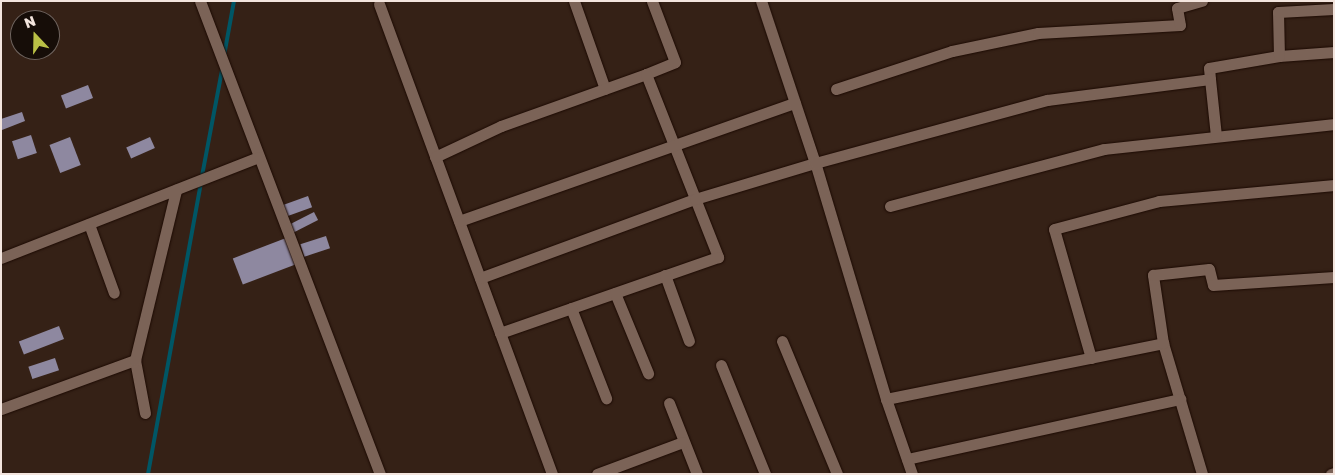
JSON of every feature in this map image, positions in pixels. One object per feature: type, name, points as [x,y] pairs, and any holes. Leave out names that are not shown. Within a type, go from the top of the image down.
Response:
[{"type":"street","points":[[200,1],[380,474]]},
{"type":"street","points":[[574,1],[605,88]]},
{"type":"street","points":[[435,157],[500,126],[675,62],[652,1]]},
{"type":"street","points":[[761,1],[815,163],[886,399],[912,474]]},
{"type":"street","points":[[836,89],[952,51],[1038,33],[1180,25],[1176,8],[1202,1]]},
{"type":"street","points":[[379,4],[552,474]]},
{"type":"street","points":[[1279,56],[1276,7],[1334,9]]},
{"type":"street","points":[[1216,136],[1210,68],[1279,56],[1334,52]]},
{"type":"street","points":[[500,333],[718,257],[646,74]]},
{"type":"street","points":[[480,278],[695,199],[815,163],[1047,100],[1210,79]]},
{"type":"street","points":[[459,221],[674,143],[795,103]]},
{"type":"street","points":[[890,206],[1104,149],[1334,124]]},
{"type":"street","points":[[1,258],[259,157]]},
{"type":"street","points":[[1091,358],[1054,229],[1160,201],[1334,185]]},
{"type":"street","points":[[145,413],[135,360],[176,190]]},
{"type":"street","points":[[89,224],[114,293]]},
{"type":"street","points":[[1202,474],[1163,343],[1153,276],[1209,269],[1213,285],[1334,277]]},
{"type":"street","points":[[665,275],[689,341]]},
{"type":"street","points":[[615,293],[648,373]]},
{"type":"street","points":[[571,308],[606,398]]},
{"type":"street","points":[[782,341],[837,474]]},
{"type":"street","points":[[886,399],[1163,343]]},
{"type":"street","points":[[1,410],[135,360]]},
{"type":"street","points":[[721,365],[764,474]]},
{"type":"street","points":[[907,458],[1180,399]]},
{"type":"street","points":[[668,404],[697,474]]},
{"type":"street","points":[[597,474],[683,442]]},
{"type":"building","points":[[88,85],[93,98],[66,108],[61,95]]},
{"type":"building","points":[[22,112],[25,121],[2,130],[1,119]]},
{"type":"building","points":[[31,135],[37,153],[18,159],[12,141]]},
{"type":"building","points":[[70,137],[81,165],[60,173],[49,145]]},
{"type":"building","points":[[150,137],[155,148],[131,159],[126,148]]},
{"type":"building","points":[[308,196],[312,207],[286,217],[282,206]]},
{"type":"building","points":[[314,212],[318,220],[293,233],[289,225]]},
{"type":"building","points":[[326,236],[330,248],[304,257],[300,244]]},
{"type":"building","points":[[286,238],[296,264],[243,285],[233,258]]},
{"type":"building","points":[[59,326],[64,339],[24,354],[19,341]]},
{"type":"building","points":[[55,358],[59,370],[32,379],[28,367]]},
{"type":"waterway","points":[[224,56],[234,1]]},
{"type":"waterway","points":[[202,176],[222,70]]},
{"type":"waterway","points":[[148,474],[201,183]]}]
